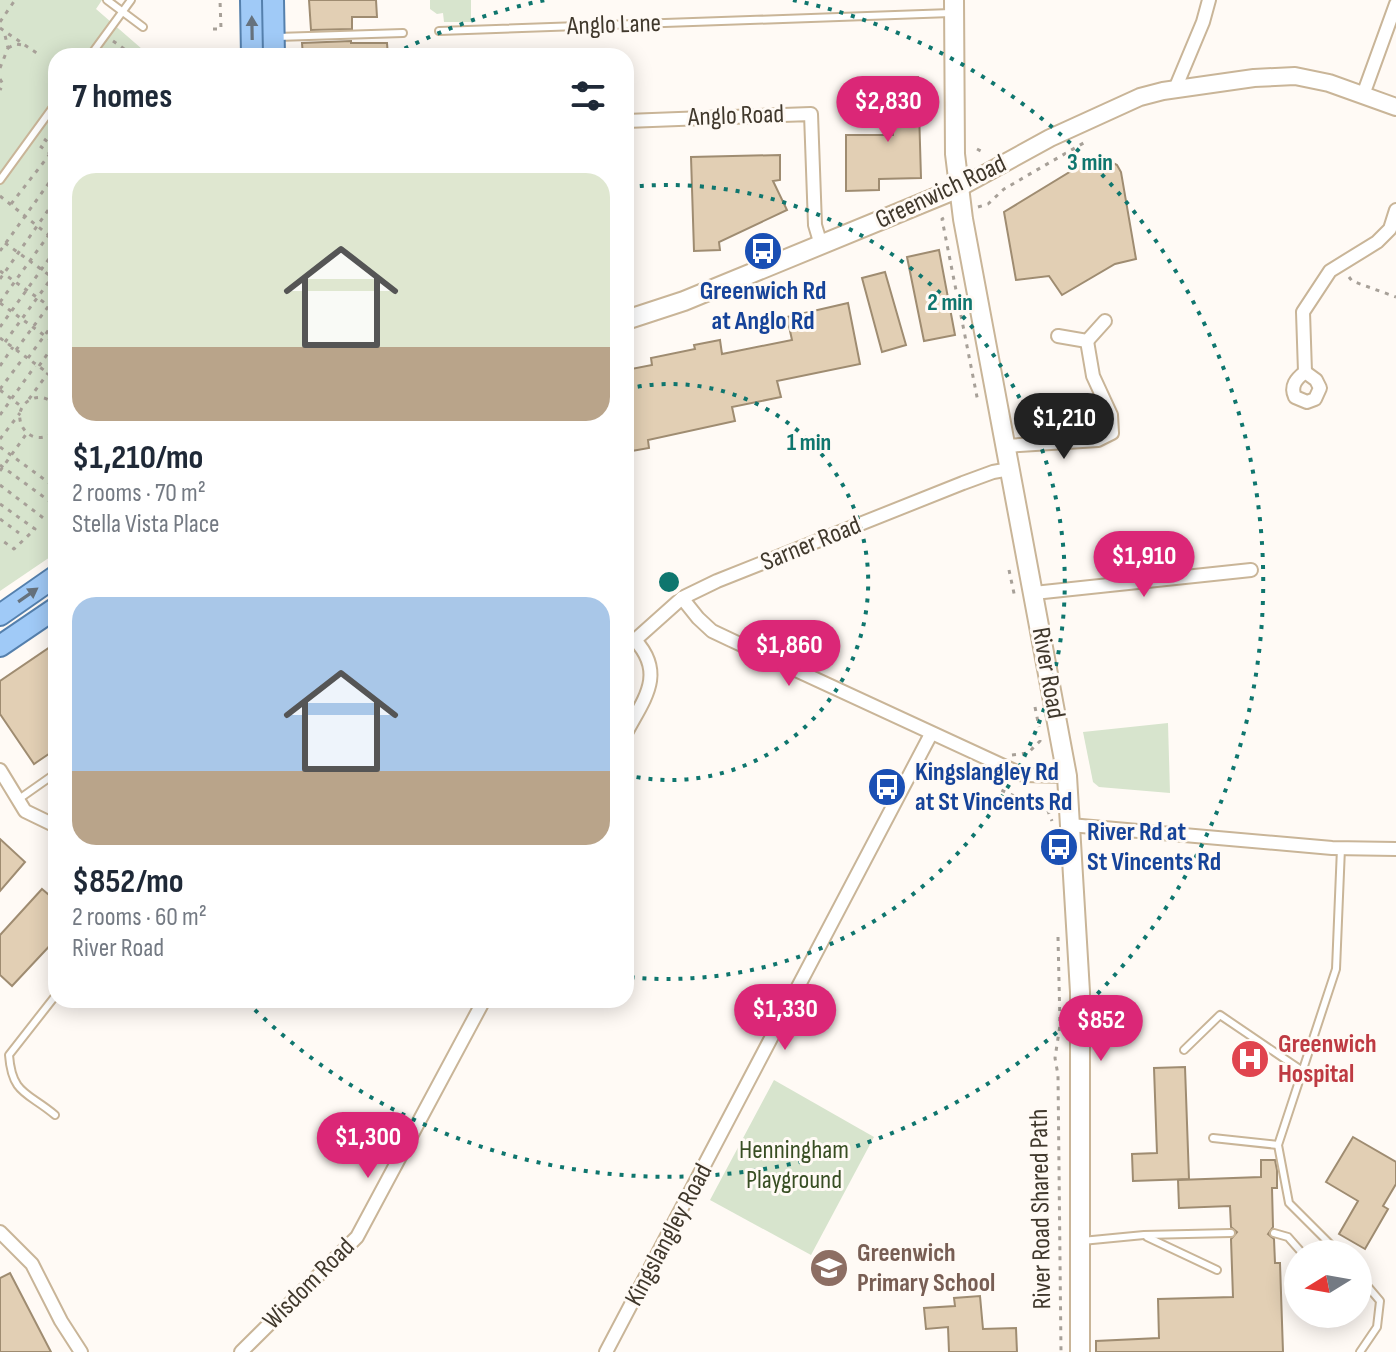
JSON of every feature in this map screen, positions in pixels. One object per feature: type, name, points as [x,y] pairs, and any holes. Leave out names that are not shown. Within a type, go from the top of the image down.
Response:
[{"type":"main road","points":[[251,0],[252,48]]},
{"type":"main road","points":[[273,0],[274,46]]},
{"type":"main road","name":"River Road","points":[[954,6],[955,154],[962,211],[1067,776],[1061,823],[1080,992],[1080,1352]]},
{"type":"main road","name":"Greenwich Road","points":[[634,317],[684,301],[959,188]]},
{"type":"main road","points":[[0,615],[48,582]]},
{"type":"main road","points":[[0,646],[48,613]]},
{"type":"street","points":[[1175,89],[1209,0]]},
{"type":"street","points":[[1363,95],[1396,4]]},
{"type":"street","name":"Greenwich Road","points":[[959,188],[1107,111],[1140,97],[1175,89],[1281,76],[1310,78],[1396,107]]},
{"type":"street","name":"Anglo Road","points":[[634,121],[811,114],[815,225],[821,245]]},
{"type":"street","points":[[1305,372],[1303,312],[1330,271],[1377,242],[1390,229],[1396,210]]},
{"type":"street","points":[[1087,341],[1105,321]]},
{"type":"street","points":[[1058,336],[1087,341]]},
{"type":"street","points":[[1006,446],[1098,440],[1112,433],[1111,415],[1093,376],[1087,341]]},
{"type":"street","name":"Sarner Road","points":[[634,636],[682,598],[717,581],[963,483],[1010,469]]},
{"type":"street","points":[[1034,593],[1251,570]]},
{"type":"street","points":[[682,598],[712,631],[931,734],[1023,775],[1067,776]]},
{"type":"street","points":[[634,642],[649,659],[651,677],[650,687],[634,718]]},
{"type":"street","name":"Kingslangley Road","points":[[606,1352],[931,734]]},
{"type":"street","points":[[0,770],[25,811],[48,822]]},
{"type":"street","points":[[1061,823],[1341,848],[1396,849]]},
{"type":"street","name":"Wisdom Road","points":[[241,1352],[357,1237],[480,1008]]},
{"type":"street","points":[[0,1232],[32,1264],[81,1352]]},
{"type":"lane","points":[[107,0],[143,27]]},
{"type":"lane","points":[[96,48],[131,0]]},
{"type":"lane","name":"Anglo Lane","points":[[439,31],[954,6]]},
{"type":"lane","points":[[274,46],[403,33]]},
{"type":"lane","points":[[0,180],[48,114]]},
{"type":"lane","points":[[19,799],[48,779]]},
{"type":"lane","points":[[1326,1240],[1289,1203],[1278,1145],[1336,969],[1341,848]]},
{"type":"lane","points":[[48,1005],[9,1055],[11,1076],[26,1094],[55,1115]]},
{"type":"lane","points":[[1184,1050],[1220,1015],[1304,1072]]},
{"type":"lane","points":[[1213,1138],[1278,1145]]},
{"type":"lane","points":[[1078,1241],[1144,1235],[1231,1233]]},
{"type":"lane","points":[[1274,1233],[1291,1240]]},
{"type":"lane","points":[[1144,1235],[1217,1270]]},
{"type":"lane","points":[[1360,1352],[1377,1327],[1380,1301],[1372,1292]]},
{"type":"path","points":[[0,22],[15,0]]},
{"type":"path","points":[[213,29],[221,29],[220,0]]},
{"type":"path","points":[[2,29],[38,54]]},
{"type":"path","points":[[0,68],[8,48],[2,29]]},
{"type":"path","points":[[105,35],[123,48]]},
{"type":"path","points":[[8,48],[16,44],[25,45]]},
{"type":"path","points":[[0,79],[3,84],[0,90]]},
{"type":"path","points":[[32,136],[48,144]]},
{"type":"path","points":[[32,136],[48,152]]},
{"type":"path","points":[[980,412],[942,219],[988,204],[1004,189],[1090,139]]},
{"type":"path","points":[[11,204],[48,157]]},
{"type":"path","points":[[0,251],[48,185]]},
{"type":"path","points":[[0,196],[48,235],[0,303],[48,338]]},
{"type":"path","points":[[0,279],[48,210]]},
{"type":"path","points":[[5,243],[48,274]]},
{"type":"path","points":[[0,327],[48,260]]},
{"type":"path","points":[[2,272],[48,305]]},
{"type":"path","points":[[1347,274],[1352,281],[1396,297]]},
{"type":"path","points":[[0,439],[48,374],[2,340],[48,286]]},
{"type":"path","points":[[0,366],[48,307]]},
{"type":"path","points":[[48,332],[0,390],[21,409],[21,426],[27,433],[44,438],[48,435]]},
{"type":"path","points":[[0,415],[48,352]]},
{"type":"path","points":[[27,402],[38,397],[48,400]]},
{"type":"path","points":[[27,433],[1,468],[48,500]]},
{"type":"path","points":[[0,447],[48,483]]},
{"type":"path","points":[[0,485],[46,520]]},
{"type":"path","points":[[0,504],[35,529],[14,549],[0,539]]},
{"type":"path","points":[[0,519],[19,533]]},
{"type":"path","points":[[1009,561],[1011,585],[1019,609]]},
{"type":"path","points":[[1035,695],[1040,741],[1028,753],[1012,753],[1001,790],[1048,811],[1061,823]]},
{"type":"path","name":"River Road Shared Path","points":[[1059,927],[1057,978],[1060,1025],[1055,1058],[1058,1075],[1061,1352]]},
{"type":"green space","points":[[0,0],[102,0],[96,9],[141,48],[48,48],[48,558],[0,591]]},
{"type":"green space","points":[[430,0],[471,0],[471,22],[444,22],[443,13],[437,14],[430,9]]},
{"type":"green space","points":[[1168,723],[1170,793],[1099,787],[1093,782],[1083,732]]},
{"type":"green space","name":"Henningham Playground","points":[[774,1080],[874,1137],[811,1255],[710,1200]]},
{"type":"building","points":[[309,0],[376,0],[377,17],[352,17],[352,29],[311,30]]},
{"type":"building","points":[[302,43],[387,43],[387,48],[302,48]]},
{"type":"building","points":[[918,77],[921,178],[879,179],[879,190],[846,191],[846,135],[893,135],[891,78]]},
{"type":"building","points":[[780,155],[780,180],[773,181],[787,210],[719,242],[720,250],[694,251],[691,157]]},
{"type":"building","points":[[1104,158],[1117,165],[1121,172],[1136,259],[1115,264],[1062,295],[1049,276],[1016,280],[1004,212],[1091,159]]},
{"type":"building","points":[[939,250],[955,335],[924,341],[907,257]]},
{"type":"building","points":[[885,272],[906,345],[882,352],[862,278]]},
{"type":"building","points":[[848,303],[860,364],[777,381],[781,397],[732,407],[735,421],[648,440],[649,448],[634,451],[634,368],[652,365],[651,358],[720,340],[722,354],[792,340],[787,317]]},
{"type":"building","points":[[48,648],[48,754],[34,764],[0,714],[0,681]]},
{"type":"building","points":[[0,839],[25,862],[0,891]]},
{"type":"building","points":[[42,889],[48,894],[48,948],[12,986],[0,975],[0,935]]},
{"type":"building","points":[[1185,1067],[1189,1179],[1133,1181],[1132,1154],[1157,1153],[1154,1068]]},
{"type":"building","points":[[1353,1137],[1396,1162],[1396,1184],[1383,1206],[1388,1209],[1370,1240],[1349,1240],[1339,1234],[1358,1201],[1326,1182]]},
{"type":"building","points":[[1261,1160],[1275,1160],[1277,1170],[1277,1188],[1272,1188],[1273,1227],[1268,1234],[1274,1239],[1275,1263],[1280,1263],[1283,1352],[1096,1352],[1096,1341],[1159,1338],[1158,1299],[1233,1297],[1231,1239],[1237,1232],[1231,1227],[1230,1206],[1179,1208],[1178,1180],[1261,1177]]},
{"type":"building","points":[[10,1273],[51,1352],[0,1352],[0,1278]]},
{"type":"building","points":[[980,1296],[983,1329],[1016,1328],[1017,1352],[949,1352],[948,1327],[926,1329],[924,1308],[955,1306],[954,1298]]},
{"type":"place","name":"Greenwich Rd at Anglo Rd","points":[[763,251]]},
{"type":"place","name":"Kingslangley Rd at St Vincents Rd","points":[[887,787]]},
{"type":"place","name":"River Rd at St Vincents Rd","points":[[1059,847]]},
{"type":"place","name":"Greenwich Hospital","points":[[1250,1059]]},
{"type":"place","name":"Greenwich Primary School","points":[[829,1268]]}]
